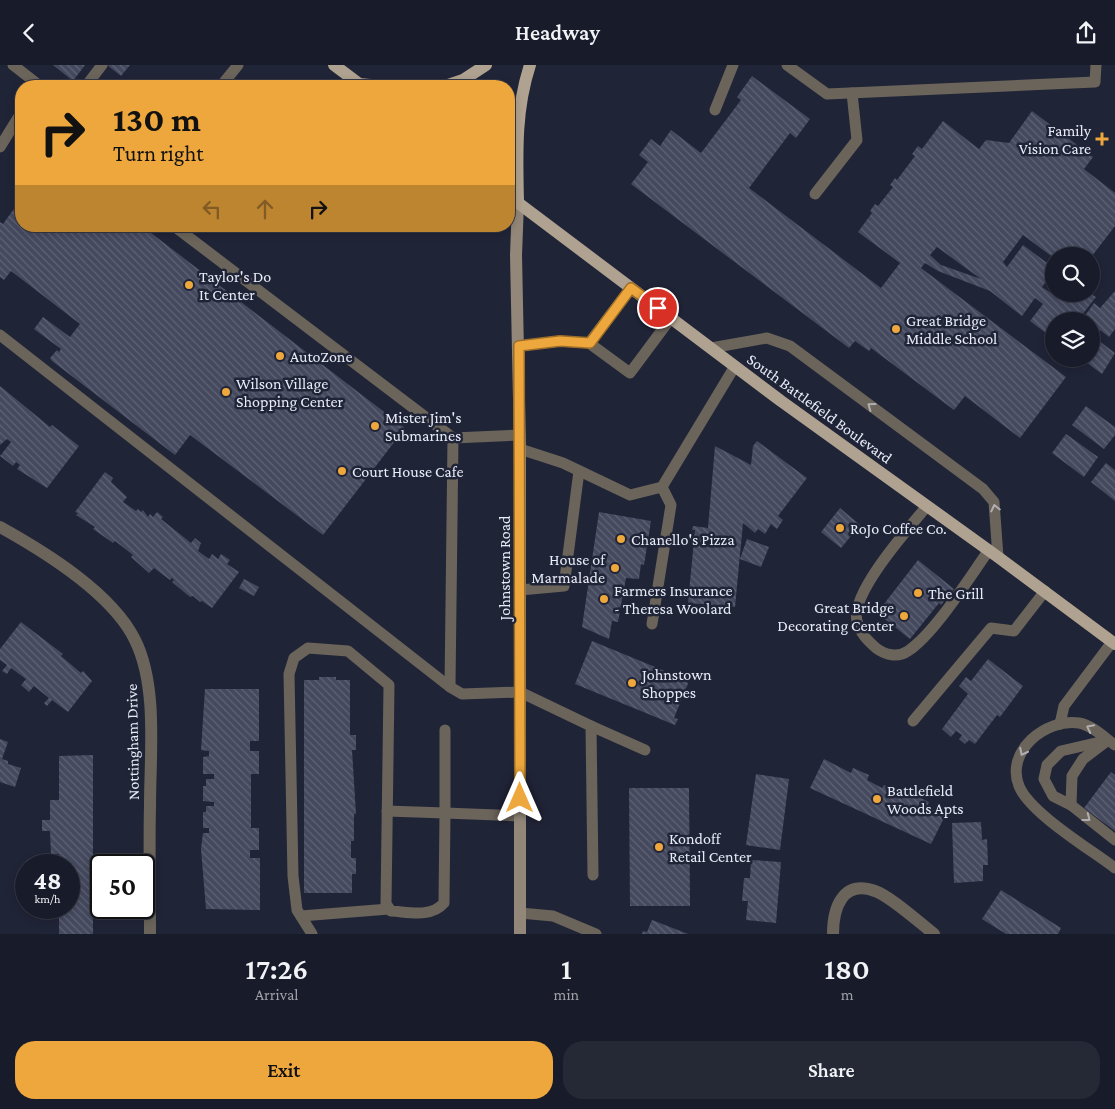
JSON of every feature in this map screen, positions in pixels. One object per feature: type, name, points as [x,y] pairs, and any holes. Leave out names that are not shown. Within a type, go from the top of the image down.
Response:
[{"type":"main road","points":[[334,65],[354,80]]},
{"type":"main road","points":[[463,80],[486,65]]},
{"type":"main road","points":[[515,162],[520,101],[530,65]]},
{"type":"main road","name":"South Battlefield Boulevard","points":[[515,201],[735,366],[994,553],[1114,643]]},
{"type":"main road","name":"Johnstown Road","points":[[515,232],[520,435],[520,934]]},
{"type":"street","name":"Nottingham Drive","points":[[0,527],[49,557],[94,591],[122,620],[135,640],[145,668],[150,730],[150,934]]},
{"type":"street","points":[[833,934],[836,907],[848,892],[858,889],[876,891],[934,934]]},
{"type":"lane","points":[[14,65],[33,80]]},
{"type":"lane","points":[[91,80],[102,65]]},
{"type":"lane","points":[[226,80],[238,65]]},
{"type":"lane","points":[[715,110],[733,65]]},
{"type":"lane","points":[[787,65],[827,94],[1095,82],[1096,65]]},
{"type":"lane","points":[[815,194],[857,140],[852,93]]},
{"type":"lane","points":[[0,147],[15,123]]},
{"type":"lane","points":[[182,232],[453,439],[520,435]]},
{"type":"lane","points":[[590,343],[631,288]]},
{"type":"lane","points":[[519,346],[560,341],[590,343],[630,373],[671,318]]},
{"type":"lane","points":[[0,335],[450,687],[462,693],[520,692],[645,750]]},
{"type":"lane","points":[[712,349],[767,338],[790,346],[983,489],[994,501],[994,553],[922,639],[906,653],[891,655],[880,651],[864,637],[856,619],[862,593],[891,551],[927,506]]},
{"type":"lane","points":[[520,449],[563,463],[630,495],[662,487],[735,366]]},
{"type":"lane","points":[[450,687],[453,439]]},
{"type":"lane","points":[[520,591],[564,586],[579,471]]},
{"type":"lane","points":[[652,624],[670,505],[662,487]]},
{"type":"lane","points":[[913,721],[991,629],[1014,631],[1044,591]]},
{"type":"lane","points":[[1060,724],[1064,706],[1114,643]]},
{"type":"lane","points":[[312,934],[297,910],[293,876],[289,674],[294,658],[308,648],[348,651],[389,685],[386,904],[389,909]]},
{"type":"lane","points":[[1111,742],[1080,723],[1060,724],[1042,730],[1024,747],[1016,768],[1019,786],[1032,806],[1115,868]]},
{"type":"lane","points":[[591,725],[593,875]]},
{"type":"lane","points":[[301,917],[389,909],[391,911],[428,913],[437,911],[444,903],[445,730]]},
{"type":"lane","points":[[1071,805],[1072,776],[1083,759],[1111,742]]},
{"type":"lane","points":[[1111,742],[1060,751],[1047,765],[1044,779],[1053,797],[1071,805],[1115,839]]},
{"type":"lane","points":[[387,811],[520,816]]},
{"type":"lane","points":[[520,913],[553,916],[596,934]]},
{"type":"building","points":[[53,65],[85,65],[72,80]]},
{"type":"building","points":[[107,65],[130,65],[121,76]]},
{"type":"building","points":[[752,76],[810,119],[796,138],[790,133],[749,188],[881,288],[900,263],[858,232],[872,213],[870,211],[875,204],[878,206],[893,187],[890,185],[895,178],[897,180],[915,156],[912,154],[918,146],[922,149],[943,121],[979,149],[986,140],[1009,143],[1032,111],[1093,157],[1084,169],[1115,193],[1115,226],[1099,247],[1045,247],[1045,251],[1023,235],[1003,262],[1007,267],[1023,245],[1045,261],[1045,283],[1042,287],[1045,289],[1045,302],[1092,302],[1084,312],[1045,312],[1045,332],[1030,321],[1043,304],[1035,298],[1022,316],[990,291],[938,271],[925,263],[921,268],[1045,361],[1045,367],[1053,367],[1066,377],[1020,438],[965,396],[954,410],[871,348],[869,351],[855,341],[849,348],[631,184],[648,162],[639,155],[651,139],[660,146],[671,130],[701,153],[741,100],[737,97]],"holes":[[[937,247],[981,279],[941,265],[930,255]]]},
{"type":"building","name":"Wilson Village Shopping Center","points":[[15,207],[15,232],[150,232],[405,428],[323,535],[190,435],[175,455],[52,361],[50,358],[57,350],[59,352],[61,349],[34,329],[43,317],[70,337],[80,324],[11,271],[4,280],[0,277],[0,222],[3,224]]},
{"type":"building","points":[[1115,291],[1115,329],[1109,337],[1100,330],[1100,312],[1088,312],[1094,303],[1100,308]]},
{"type":"building","points":[[1100,342],[1115,353],[1102,374],[1093,367],[1100,367]]},
{"type":"building","points":[[0,386],[50,427],[52,425],[79,446],[47,488],[17,469],[20,465],[16,462],[13,466],[0,456],[11,442],[7,439],[0,445]]},
{"type":"building","points":[[1086,406],[1115,427],[1115,435],[1104,449],[1072,425]]},
{"type":"building","points":[[1066,434],[1098,457],[1084,477],[1052,453]]},
{"type":"building","points":[[757,441],[807,478],[778,516],[783,520],[777,529],[771,524],[765,534],[758,529],[755,533],[743,523],[735,607],[688,603],[695,530],[692,530],[693,526],[708,528],[715,446],[751,465],[753,446]]},
{"type":"building","points":[[1106,463],[1115,470],[1115,501],[1091,482]]},
{"type":"building","points":[[105,472],[113,478],[111,482],[127,497],[123,502],[136,511],[138,509],[141,512],[143,510],[148,517],[150,514],[153,517],[157,512],[163,517],[161,519],[191,543],[195,538],[201,543],[198,551],[209,559],[212,554],[218,559],[221,554],[230,560],[227,564],[239,572],[212,608],[193,596],[190,597],[172,582],[174,580],[172,578],[170,580],[154,568],[149,573],[131,557],[133,555],[115,541],[113,543],[93,529],[95,527],[76,515],[78,513],[75,512]]},
{"type":"building","name":"RoJo Coffee Co.","points":[[840,508],[860,525],[841,548],[821,532]]},
{"type":"building","points":[[599,512],[651,521],[644,565],[641,564],[639,579],[626,578],[618,622],[612,621],[609,639],[582,627]]},
{"type":"building","points":[[747,539],[769,547],[761,567],[740,559]]},
{"type":"building","points":[[918,560],[954,589],[941,605],[939,603],[910,639],[877,613]]},
{"type":"building","points":[[244,579],[259,587],[254,596],[239,588]]},
{"type":"building","points":[[21,622],[63,654],[61,656],[81,673],[83,671],[92,681],[68,712],[52,700],[47,706],[44,703],[49,698],[34,686],[29,692],[21,685],[26,679],[11,668],[7,674],[2,671],[7,665],[0,660],[0,649]]},
{"type":"building","name":"Johnstown Shoppes","points":[[592,641],[689,681],[674,718],[678,719],[675,725],[575,684]]},
{"type":"building","points":[[988,659],[1023,686],[1000,717],[997,715],[975,744],[969,740],[965,744],[959,739],[962,735],[956,731],[951,737],[942,729],[968,694],[959,686],[966,677],[971,681]]},
{"type":"building","points":[[319,677],[336,677],[336,680],[350,680],[350,735],[356,735],[356,750],[352,750],[356,814],[354,814],[354,841],[351,841],[351,858],[356,858],[356,874],[352,874],[352,893],[304,893],[304,680],[319,680]]},
{"type":"building","points":[[205,689],[259,689],[259,741],[250,741],[250,751],[259,751],[259,774],[251,774],[251,828],[259,828],[259,850],[250,850],[250,858],[260,858],[260,910],[206,909],[201,849],[203,833],[209,833],[209,828],[203,828],[203,812],[206,812],[206,806],[214,806],[214,802],[203,801],[203,786],[206,786],[206,779],[214,779],[214,774],[203,774],[203,757],[209,756],[209,751],[201,750]]},
{"type":"building","points":[[0,739],[8,742],[2,759],[8,761],[8,764],[21,768],[15,787],[0,782]]},
{"type":"building","points":[[93,755],[93,854],[90,854],[90,919],[93,919],[93,934],[59,934],[59,919],[80,919],[80,854],[51,854],[50,831],[42,831],[42,820],[50,820],[50,800],[59,800],[59,756]]},
{"type":"building","name":"Battlefield Woods Apts","points":[[824,759],[851,773],[853,768],[869,775],[867,780],[882,788],[884,785],[904,795],[906,791],[929,802],[927,807],[945,816],[931,844],[810,788]]},
{"type":"building","points":[[1111,772],[1115,775],[1115,831],[1084,808]]},
{"type":"building","points":[[756,774],[789,779],[780,850],[746,845]]},
{"type":"building","name":"Kondoff Retail Center","points":[[629,788],[689,788],[690,906],[630,906]]},
{"type":"building","points":[[981,822],[982,840],[987,839],[988,865],[983,865],[983,881],[954,883],[952,823]]},
{"type":"building","points":[[751,860],[781,862],[776,923],[746,920],[748,901],[742,901],[744,878],[750,878]]},
{"type":"building","points":[[1001,890],[1061,928],[1058,934],[1006,934],[982,919]]},
{"type":"building","points":[[652,920],[688,934],[642,934],[643,931],[647,932]]},
{"type":"place","name":"Family Vision Care","points":[[1102,139]]},
{"type":"place","name":"Taylor's Do It Center","points":[[189,285]]},
{"type":"place","name":"Great Bridge Middle School","points":[[896,329]]},
{"type":"place","name":"AutoZone","points":[[280,356]]},
{"type":"place","name":"Wilson Village Shopping Center","points":[[226,392]]},
{"type":"place","name":"Mister Jim's Submarines","points":[[375,426]]},
{"type":"place","name":"Court House Cafe","points":[[342,471]]},
{"type":"place","name":"RoJo Coffee Co.","points":[[840,528]]},
{"type":"place","name":"Chanello's Pizza","points":[[621,539]]},
{"type":"place","name":"House of Marmalade","points":[[615,568]]},
{"type":"place","name":"The Grill","points":[[918,593]]},
{"type":"place","name":"Farmers Insurance - Theresa Woolard","points":[[604,599]]},
{"type":"place","name":"Great Bridge Decorating Center","points":[[904,616]]},
{"type":"place","name":"Johnstown Shoppes","points":[[632,683]]},
{"type":"place","name":"Battlefield Woods Apts","points":[[877,799]]},
{"type":"place","name":"Kondoff Retail Center","points":[[659,847]]},
{"type":"route","points":[[520,798],[519,346],[560,341],[590,343],[631,288],[658,308]]}]
